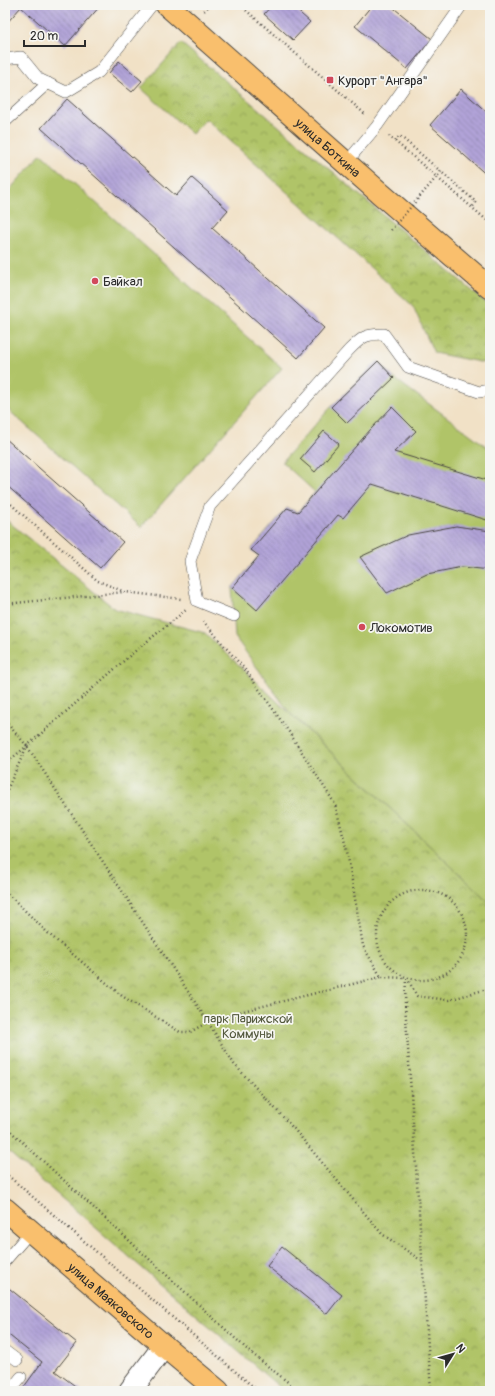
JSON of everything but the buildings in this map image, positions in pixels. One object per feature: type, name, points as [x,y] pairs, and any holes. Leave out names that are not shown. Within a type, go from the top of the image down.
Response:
[{"type":"main road","name":"улица Боткина","points":[[167,5],[490,288]]},
{"type":"main road","name":"улица Маяковского","points":[[5,1209],[218,1391]]},
{"type":"street","points":[[130,1391],[164,1346]]},
{"type":"lane","points":[[5,59],[21,58],[39,79],[66,92],[95,76],[152,5]]},
{"type":"lane","points":[[346,163],[377,126],[462,5]]},
{"type":"lane","points":[[5,122],[48,83]]},
{"type":"lane","points":[[234,616],[197,601],[190,561],[210,506],[360,340],[370,334],[384,334],[408,367],[479,392],[490,390]]},
{"type":"lane","points":[[5,1261],[31,1231]]},
{"type":"lane","points":[[5,1351],[17,1360]]},
{"type":"lane","points":[[10,1391],[21,1377]]},
{"type":"path","points":[[395,141],[400,136],[476,202],[472,208]]},
{"type":"path","points":[[391,230],[441,172]]},
{"type":"path","points":[[5,499],[98,581],[125,592]]},
{"type":"path","points":[[5,604],[125,592],[197,601]]},
{"type":"path","points":[[5,764],[28,746],[134,652],[197,601]]},
{"type":"path","points":[[197,601],[201,620],[247,672],[289,732],[334,804],[347,852],[363,946],[381,977]]},
{"type":"path","points":[[5,721],[28,746],[234,1064],[294,1129],[382,1234],[422,1261]]},
{"type":"path","points":[[5,794],[28,746]]},
{"type":"path","points":[[5,891],[50,935],[122,996],[180,1032],[190,1032],[208,1022],[247,1010],[381,977],[406,978],[421,981],[435,979],[448,972],[459,962],[465,949],[467,934],[465,920],[458,907],[447,898],[433,892],[418,890],[404,894],[391,903],[382,915],[378,929],[378,944],[383,958],[393,970],[406,978],[417,996],[449,1000],[490,988]]},
{"type":"path","points":[[406,978],[405,1003],[431,1391]]},
{"type":"path","points":[[5,1126],[250,1352],[299,1391]]},
{"type":"path","points":[[5,1173],[258,1391]]},
{"type":"green space","points":[[181,43],[490,306],[490,364],[434,353],[413,306],[206,119],[192,134],[141,88]]},
{"type":"green space","name":"Байкал","points":[[41,154],[282,368],[141,527],[5,407],[5,195]]},
{"type":"green space","name":"Локомотив","points":[[378,361],[394,378],[490,449],[490,903],[289,712],[235,637],[232,588],[259,556],[251,550],[287,508],[298,512],[315,492],[282,462],[331,407]]},
{"type":"green space","name":"парк Парижской Коммуны","points":[[5,519],[115,609],[205,633],[490,903],[490,1391],[284,1391],[5,1149]]},
{"type":"place","name":"Курорт \"Ангара\"","points":[[330,80]]},
{"type":"place","name":"Байкал","points":[[95,281]]},
{"type":"place","name":"Локомотив","points":[[362,627]]}]
